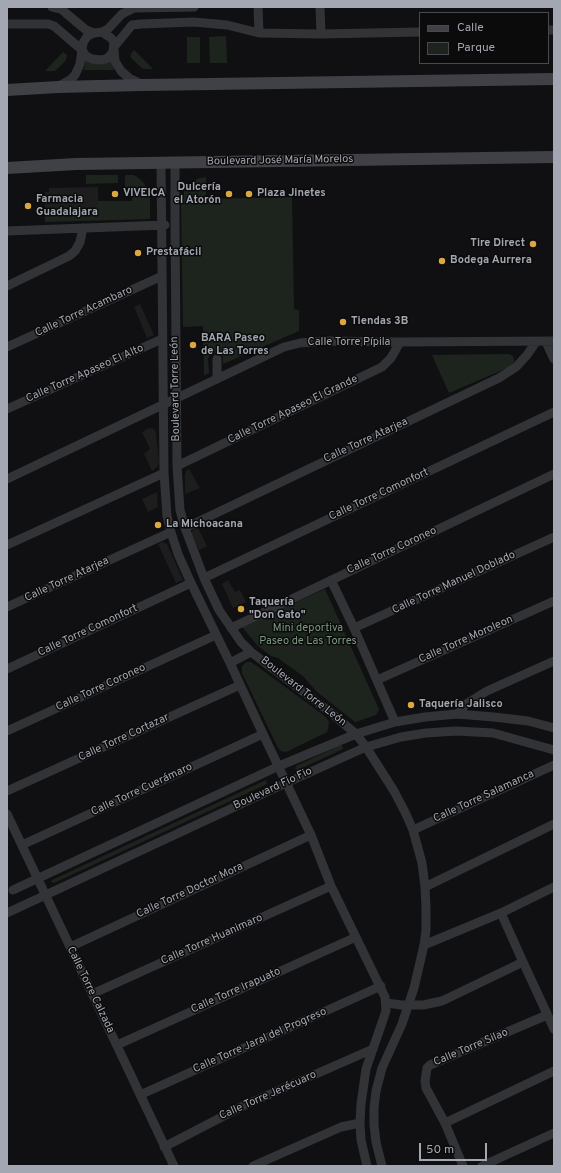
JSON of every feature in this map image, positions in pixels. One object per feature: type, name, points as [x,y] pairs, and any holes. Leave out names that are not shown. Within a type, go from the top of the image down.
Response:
[{"type":"main road","points":[[7,90],[142,85],[554,79]]},
{"type":"main road","name":"Boulevard José María Morelos","points":[[7,168],[76,164],[161,162],[554,157]]},
{"type":"street","points":[[52,7],[61,9],[86,30],[111,38],[114,42],[116,61],[120,71],[142,85]]},
{"type":"street","points":[[58,87],[70,80],[75,75],[80,64],[86,38],[89,35],[108,29],[122,14],[134,8],[194,7],[194,22]]},
{"type":"street","points":[[258,7],[259,33]]},
{"type":"street","points":[[320,7],[321,34]]},
{"type":"street","points":[[7,24],[48,24],[54,26],[82,50],[86,56],[92,59],[102,60],[112,54],[114,48],[132,25],[194,22],[226,25],[259,33],[321,34],[419,32]]},
{"type":"street","name":"Boulevard Torre León","points":[[161,162],[164,473],[166,511],[171,532],[178,554],[191,583],[279,766],[311,835],[331,886],[381,986],[387,1003]]},
{"type":"street","name":"Boulevard Torre León","points":[[175,162],[174,224],[177,487],[180,510],[185,528],[204,578],[231,628],[251,652],[330,712],[356,734],[366,747],[394,791],[413,830],[422,863],[425,887],[426,930],[424,945],[414,988],[407,1005],[402,1024],[382,1068],[376,1091],[374,1125],[376,1142],[382,1166]]},
{"type":"street","points":[[7,231],[174,224]]},
{"type":"street","points":[[7,286],[69,256],[80,242],[83,228]]},
{"type":"street","name":"Calle Torre Acambaro","points":[[7,347],[162,276]]},
{"type":"street","name":"Calle Torre Apaseo El Alto","points":[[7,408],[162,339]]},
{"type":"street","name":"Calle Torre Pípila","points":[[7,479],[284,347],[300,343],[324,341],[550,341]]},
{"type":"street","points":[[550,341],[554,359]]},
{"type":"street","name":"Calle Torre Apaseo El Grande","points":[[177,466],[382,367],[391,358],[400,342]]},
{"type":"street","name":"Calle Torre Atarjea","points":[[185,528],[499,378],[516,367],[536,342]]},
{"type":"street","points":[[217,359],[217,379]]},
{"type":"street","name":"Calle Torre Comonfort","points":[[204,578],[554,412]]},
{"type":"street","points":[[7,545],[164,473]]},
{"type":"street","name":"Calle Torre Coroneo","points":[[231,628],[554,474]]},
{"type":"street","name":"Calle Torre Atarjea","points":[[7,607],[171,532]]},
{"type":"street","name":"Calle Torre Manuel Doblado","points":[[354,628],[554,537]]},
{"type":"street","points":[[331,580],[354,628],[395,722]]},
{"type":"street","name":"Calle Torre Comonfort","points":[[7,668],[191,583]]},
{"type":"street","name":"Calle Torre Moroleon","points":[[377,680],[554,601]]},
{"type":"street","name":"Calle Torre Coroneo","points":[[7,731],[216,635]]},
{"type":"street","points":[[230,663],[251,652]]},
{"type":"street","points":[[457,714],[466,704],[487,691],[554,661]]},
{"type":"street","name":"Calle Torre Cortazar","points":[[7,791],[240,685]]},
{"type":"street","name":"Boulevard Fio Fio","points":[[13,890],[279,766],[356,734],[395,722],[457,714],[528,721],[554,728]]},
{"type":"street","name":"Boulevard Fio Fio","points":[[7,913],[366,747],[401,737],[426,733],[456,731],[493,733],[554,750]]},
{"type":"street","name":"Calle Torre Cuerámaro","points":[[22,845],[263,734]]},
{"type":"street","name":"Calle Torre Salamanca","points":[[413,830],[554,765]]},
{"type":"street","name":"Calle Torre Calzada","points":[[7,814],[174,1166]]},
{"type":"street","points":[[425,887],[554,824]]},
{"type":"street","name":"Calle Torre Doctor Mora","points":[[70,947],[311,835]]},
{"type":"street","name":"Calle Torre Huanimaro","points":[[92,994],[331,886]]},
{"type":"street","points":[[424,945],[501,913],[554,887]]},
{"type":"street","points":[[501,913],[522,962],[554,1029]]},
{"type":"street","name":"Calle Torre Irapuato","points":[[117,1045],[356,937]]},
{"type":"street","points":[[367,1166],[361,1140],[361,1104],[366,1069],[387,1003],[423,1005],[442,1001],[522,962]]},
{"type":"street","name":"Calle Torre Jaral del Progreso","points":[[140,1095],[381,986]]},
{"type":"street","name":"Calle Torre Silao","points":[[463,1166],[445,1123],[426,1088],[425,1074],[427,1068],[430,1065],[548,1015]]},
{"type":"street","name":"Calle Torre Jerécuaro","points":[[164,1146],[243,1106],[373,1049]]},
{"type":"street","points":[[445,1123],[554,1071]]},
{"type":"street","points":[[253,1166],[341,1127],[360,1123]]},
{"type":"street","points":[[482,1166],[554,1133]]},
{"type":"shaded area","points":[[98,187],[98,208],[45,209],[45,192],[49,192],[49,188]]},
{"type":"shaded area","points":[[140,304],[154,335],[147,338],[134,307]]},
{"type":"shaded area","points":[[149,428],[154,429],[156,432],[159,463],[152,471],[144,454],[150,449],[142,432]]},
{"type":"shaded area","points":[[189,469],[200,488],[185,494],[185,474]]},
{"type":"shaded area","points":[[157,492],[158,507],[148,512],[142,499]]},
{"type":"shaded area","points":[[197,526],[207,546],[199,550],[192,535],[192,531]]},
{"type":"shaded area","points":[[162,542],[167,544],[183,580],[176,583],[158,544]]},
{"type":"shaded area","points":[[228,580],[235,592],[240,590],[246,602],[233,608],[222,584]]},
{"type":"green space","points":[[226,36],[227,63],[210,63],[209,37]]},
{"type":"green space","points":[[187,37],[200,37],[200,63],[187,63]]},
{"type":"green space","points":[[134,50],[153,69],[143,69],[131,58],[131,54]]},
{"type":"green space","points":[[63,52],[67,55],[66,60],[55,71],[45,71]]},
{"type":"green space","points":[[86,60],[113,61],[114,70],[83,70]]},
{"type":"green space","points":[[86,175],[118,175],[118,183],[86,184]]},
{"type":"green space","points":[[125,175],[134,175],[143,182],[148,190],[150,195],[150,219],[45,222],[45,209],[97,208],[98,201],[132,201],[132,188],[125,187]]},
{"type":"green space","points":[[206,177],[206,199],[292,197],[294,309],[299,310],[299,331],[223,364],[223,357],[219,353],[212,353],[208,358],[209,373],[204,375],[203,326],[183,327],[181,201],[185,190],[191,184],[197,179]]},
{"type":"green space","points":[[509,354],[513,356],[514,361],[512,366],[449,393],[432,355]]},
{"type":"green space","name":"Mini deportiva Paseo de Las Torres","points":[[325,589],[379,710],[376,715],[355,722],[316,691],[303,676],[258,646],[242,627]]},
{"type":"green space","points":[[246,662],[251,662],[254,664],[326,717],[329,722],[327,732],[288,751],[281,751],[278,748],[242,673],[242,666]]},
{"type":"green space","points":[[341,745],[343,749],[298,770],[295,769],[296,766]]},
{"type":"green space","points":[[266,780],[267,784],[54,883],[51,882],[52,880]]},
{"type":"place","name":"VIVEICA","points":[[115,194]]},
{"type":"place","name":"Dulcería el Atorón","points":[[229,194]]},
{"type":"place","name":"Plaza Jinetes","points":[[249,194]]},
{"type":"place","name":"Farmacia Guadalajara","points":[[28,206]]},
{"type":"place","name":"Tire Direct","points":[[533,244]]},
{"type":"place","name":"Prestafácil","points":[[138,253]]},
{"type":"place","name":"Bodega Aurrera","points":[[442,261]]},
{"type":"place","name":"Tiendas 3B","points":[[343,322]]},
{"type":"place","name":"BARA Paseo de Las Torres","points":[[193,345]]},
{"type":"place","name":"La Michoacana","points":[[158,525]]},
{"type":"place","name":"Taquería \"Don Gato\"","points":[[241,609]]},
{"type":"place","name":"Taquería Jalisco","points":[[411,705]]}]
